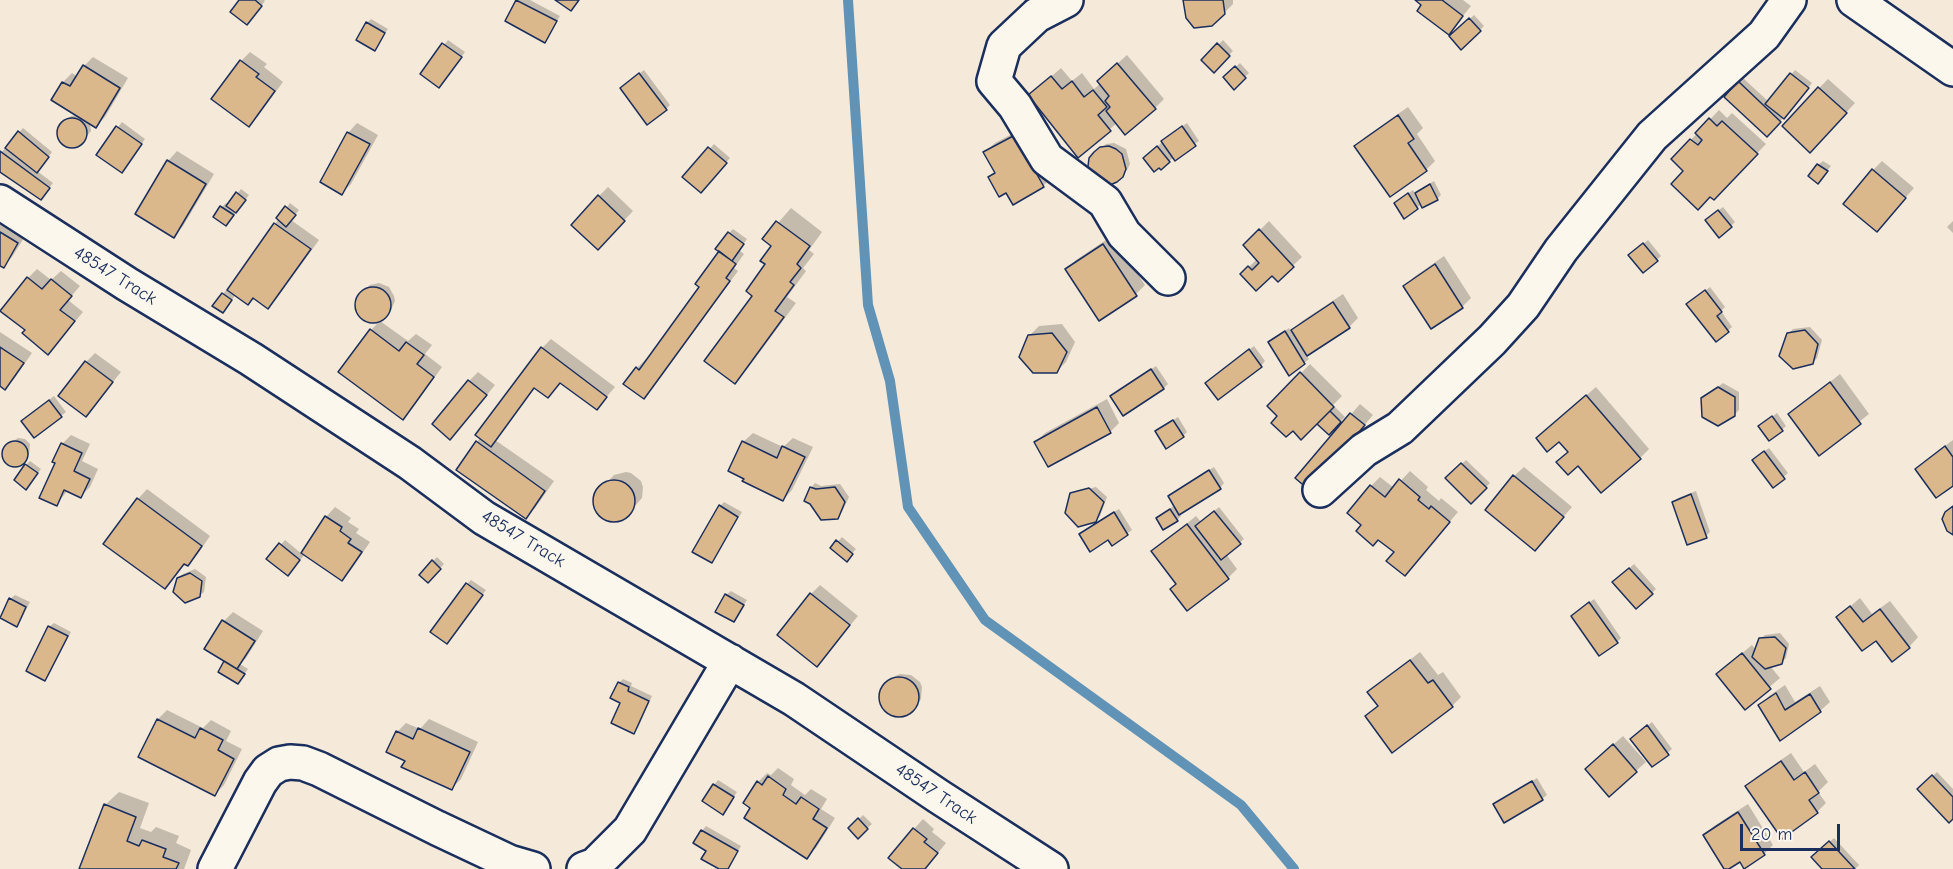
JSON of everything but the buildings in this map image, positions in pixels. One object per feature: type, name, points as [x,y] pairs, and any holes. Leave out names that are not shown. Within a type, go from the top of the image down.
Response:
[{"type":"street","points":[[1066,0],[1037,15],[1004,46],[994,81],[1015,106],[1047,159],[1105,202],[1124,234],[1168,278]]},
{"type":"street","points":[[1320,490],[1364,450],[1400,428],[1492,340],[1524,306],[1561,250],[1652,136],[1764,35],[1789,0]]},
{"type":"street","points":[[1854,0],[1953,69]]},
{"type":"street","name":"48547 Track","points":[[0,202],[127,284],[261,366],[410,463],[484,518],[794,699],[1051,869]]},
{"type":"street","points":[[584,869],[595,865],[630,830],[730,661]]},
{"type":"street","points":[[215,869],[260,782],[268,771],[279,764],[290,762],[303,763],[319,769],[447,833],[510,862],[533,869]]},
{"type":"waterway","points":[[848,0],[868,305],[890,381],[908,507],[985,620],[1241,805],[1294,869]]}]
